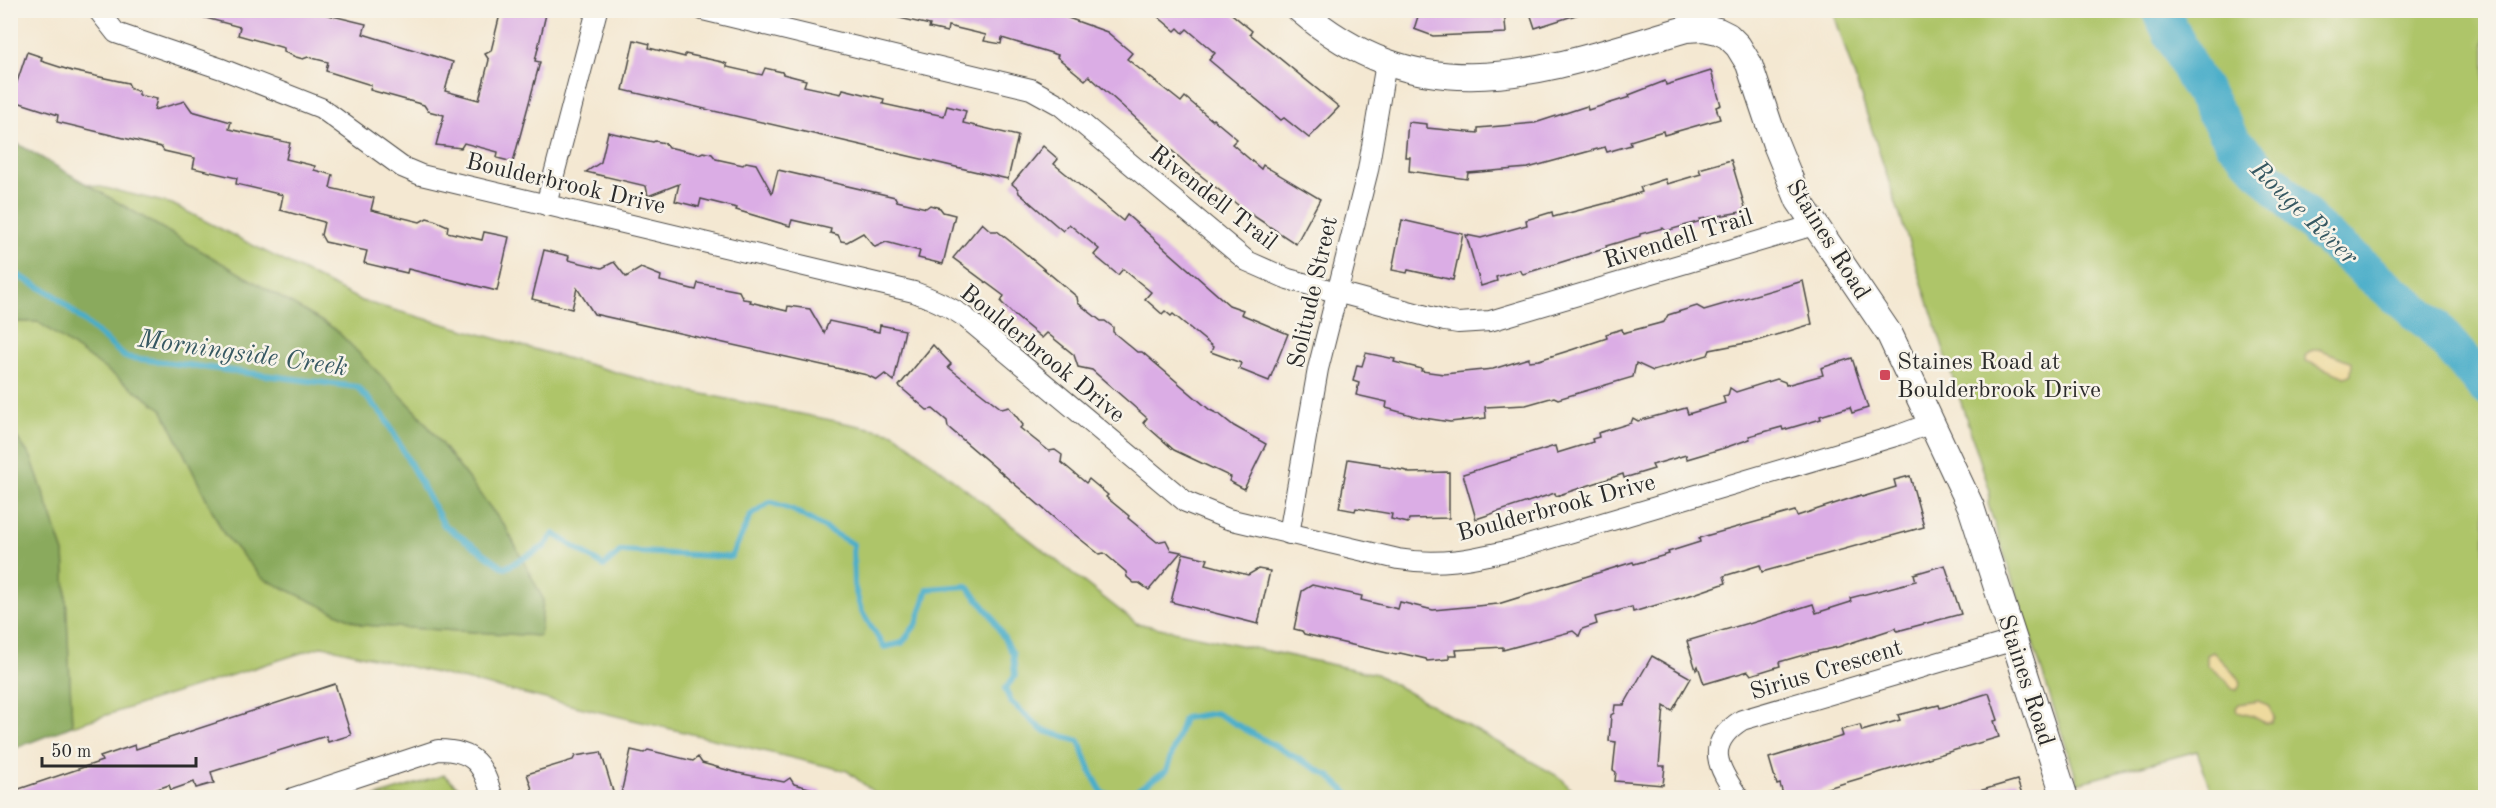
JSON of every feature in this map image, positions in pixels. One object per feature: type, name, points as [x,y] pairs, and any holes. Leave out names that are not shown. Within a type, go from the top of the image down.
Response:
[{"type":"street","name":"Boulderbrook Drive","points":[[98,10],[116,33],[222,69],[321,108],[402,166],[421,175],[914,292],[935,300],[966,318],[1186,502],[1228,519],[1289,534],[1425,563],[1474,559],[1899,435],[1932,423]]},
{"type":"street","points":[[546,205],[597,10]]},
{"type":"street","name":"Rivendell Trail","points":[[703,10],[1031,89],[1060,105],[1247,261],[1288,279],[1445,321],[1458,323],[1490,321],[1814,225]]},
{"type":"street","name":"Staines Road","points":[[1300,10],[1346,44],[1386,63],[1408,70],[1469,77],[1501,76],[1559,65],[1686,29],[1704,28],[1718,31],[1734,41],[1749,64],[1775,142],[1800,201],[1890,335],[1971,507],[2066,798]]},
{"type":"street","name":"Solitude Street","points":[[1289,534],[1318,369],[1368,170],[1386,63]]},
{"type":"street","name":"Sirius Crescent","points":[[1739,798],[1719,766],[1718,747],[1728,729],[1742,720],[2015,640]]},
{"type":"street","points":[[293,798],[438,750],[460,751],[478,762],[493,798]]},
{"type":"green space","points":[[1833,11],[2485,11],[2485,797],[2213,797],[2197,751],[2078,783],[1988,504],[1990,491]]},
{"type":"green space","points":[[11,140],[335,329],[417,412],[506,528],[543,599],[540,636],[362,625],[262,578],[224,534],[162,409],[38,322],[11,322]]},
{"type":"green space","points":[[84,183],[172,204],[362,301],[669,387],[894,433],[1136,623],[1376,674],[1561,778],[1577,797],[880,797],[847,771],[323,646],[72,726],[64,553],[31,457],[11,429],[10,322],[38,322],[162,409],[224,534],[262,578],[362,625],[540,636],[543,599],[506,528],[417,412],[335,329]]},
{"type":"green space","points":[[10,429],[31,457],[64,553],[72,726],[11,750]]},
{"type":"green space","points":[[444,775],[460,789],[462,797],[374,797]]},
{"type":"sand","points":[[2319,349],[2352,362],[2351,375],[2345,377],[2306,361],[2305,356],[2310,351]]},
{"type":"sand","points":[[2213,652],[2240,680],[2241,684],[2237,690],[2232,689],[2225,679],[2207,665],[2207,655]]},
{"type":"sand","points":[[2258,701],[2268,705],[2274,717],[2271,722],[2265,723],[2237,712],[2236,708],[2239,704]]},
{"type":"building","points":[[198,10],[312,11],[366,24],[363,34],[453,62],[445,91],[479,100],[489,60],[485,54],[491,51],[501,10],[547,10],[535,61],[540,62],[513,162],[497,158],[498,152],[464,143],[461,148],[436,145],[444,115],[428,111],[424,105],[370,90],[371,85],[326,71],[328,62],[308,57],[303,59],[296,57],[284,52],[284,48],[238,35],[240,27],[198,16]]},
{"type":"building","points":[[895,10],[1058,10],[1057,14],[1107,32],[1132,53],[1127,59],[1181,102],[1185,97],[1213,119],[1237,139],[1232,144],[1261,169],[1263,165],[1320,199],[1296,244],[1243,209],[1190,167],[1089,76],[1085,80],[1057,57],[1058,55],[1002,38],[1001,44],[984,41],[986,35],[948,26],[947,32],[929,28],[930,25],[895,17]]},
{"type":"building","points":[[1150,10],[1227,10],[1252,31],[1250,34],[1339,107],[1309,138],[1284,118],[1281,120],[1209,60],[1215,53],[1187,29],[1183,33],[1178,28],[1175,31]]},
{"type":"building","points":[[1420,10],[1504,10],[1506,33],[1433,36],[1414,29]]},
{"type":"building","points":[[1529,10],[1578,10],[1579,14],[1535,28]]},
{"type":"building","points":[[634,40],[650,44],[649,48],[685,57],[685,54],[722,62],[727,64],[727,67],[762,75],[765,68],[782,72],[806,80],[804,86],[841,94],[843,89],[884,99],[883,104],[920,112],[944,116],[947,106],[966,111],[963,123],[1018,136],[1008,179],[623,90]]},
{"type":"building","points":[[27,52],[42,57],[41,61],[72,71],[128,83],[131,89],[139,91],[139,95],[157,99],[154,110],[185,101],[192,111],[231,122],[229,129],[290,143],[286,159],[315,166],[314,170],[333,175],[330,188],[374,198],[371,210],[420,222],[427,218],[448,226],[447,232],[482,240],[484,232],[509,237],[497,291],[408,269],[407,273],[364,263],[367,251],[325,242],[321,235],[324,222],[280,210],[283,195],[236,184],[237,178],[193,168],[195,158],[164,151],[161,147],[57,122],[58,115],[11,100]]},
{"type":"building","points":[[1711,71],[1721,105],[1716,107],[1720,119],[1664,135],[1663,131],[1630,141],[1631,145],[1607,152],[1605,147],[1528,168],[1468,173],[1467,179],[1409,171],[1410,157],[1405,157],[1408,122],[1427,124],[1427,128],[1478,133],[1478,128],[1535,123],[1587,106],[1588,110],[1630,97],[1629,95],[1665,81],[1666,85]]},
{"type":"building","points":[[608,132],[665,143],[668,147],[699,154],[703,152],[712,154],[716,159],[743,165],[746,162],[756,164],[772,193],[778,170],[895,197],[897,201],[926,208],[930,205],[940,208],[943,212],[955,215],[943,264],[918,258],[920,251],[886,242],[875,247],[863,233],[847,242],[841,241],[838,235],[830,233],[831,229],[792,220],[790,226],[736,210],[737,208],[701,199],[699,207],[675,201],[679,184],[648,196],[646,186],[586,172],[601,162]]},
{"type":"building","points":[[1043,146],[1058,159],[1054,164],[1123,221],[1127,215],[1229,305],[1243,310],[1241,314],[1288,334],[1269,381],[1239,369],[1241,363],[1211,352],[1213,347],[1173,314],[1171,316],[1165,311],[1162,314],[1145,299],[1151,292],[1123,269],[1118,275],[1094,255],[1099,249],[1069,224],[1063,231],[1019,193],[1012,184]]},
{"type":"building","points":[[1731,160],[1745,207],[1741,212],[1700,219],[1701,221],[1666,231],[1663,228],[1640,234],[1640,236],[1606,246],[1607,248],[1523,274],[1519,270],[1496,277],[1497,281],[1481,286],[1466,235],[1481,238],[1527,225],[1526,220],[1552,212],[1553,217],[1611,202],[1642,192],[1640,187],[1665,179],[1667,184],[1701,174],[1699,169]]},
{"type":"building","points":[[1402,220],[1463,234],[1453,280],[1408,270],[1407,273],[1392,270]]},
{"type":"building","points":[[982,223],[991,231],[997,231],[1020,249],[1077,297],[1078,303],[1101,321],[1113,327],[1113,332],[1137,352],[1142,352],[1210,410],[1266,444],[1244,489],[1229,481],[1231,477],[1174,450],[1143,423],[1147,418],[1092,370],[1078,367],[1074,355],[1047,333],[1042,338],[1001,302],[1004,296],[953,258]]},
{"type":"building","points":[[544,250],[569,256],[568,260],[602,268],[614,262],[626,277],[641,268],[661,276],[660,281],[696,290],[698,283],[739,291],[743,299],[751,300],[750,302],[787,311],[788,306],[810,309],[824,333],[829,321],[879,332],[880,325],[905,330],[894,381],[885,374],[877,380],[867,375],[594,314],[577,288],[572,309],[532,299]]},
{"type":"building","points":[[1803,281],[1812,324],[1756,341],[1710,350],[1708,355],[1653,371],[1636,363],[1633,377],[1558,399],[1554,397],[1526,405],[1485,407],[1486,418],[1450,422],[1418,417],[1386,408],[1387,402],[1356,395],[1359,383],[1353,381],[1357,365],[1362,366],[1366,353],[1395,359],[1394,362],[1422,369],[1421,371],[1444,374],[1493,369],[1529,358],[1529,361],[1539,360],[1607,338],[1606,334],[1622,329],[1623,333],[1664,322],[1668,315],[1697,306],[1704,310]]},
{"type":"building","points":[[933,345],[951,364],[948,367],[1002,409],[1009,407],[1023,425],[1020,428],[1049,451],[1055,450],[1062,455],[1061,462],[1086,483],[1089,479],[1129,516],[1128,518],[1157,542],[1166,540],[1171,550],[1181,552],[1149,590],[1139,583],[1134,583],[1127,577],[1126,572],[1104,553],[1099,554],[1060,523],[948,427],[947,421],[933,409],[927,410],[899,386]]},
{"type":"building","points":[[1852,358],[1868,408],[1852,413],[1850,407],[1820,416],[1821,419],[1783,430],[1782,427],[1749,436],[1750,439],[1687,459],[1686,455],[1652,465],[1654,469],[1624,478],[1623,474],[1476,519],[1463,474],[1555,446],[1557,453],[1593,442],[1592,439],[1599,437],[1598,433],[1631,423],[1633,418],[1638,421],[1686,408],[1688,414],[1725,403],[1723,396],[1728,395],[1730,388],[1736,392],[1777,379],[1785,382],[1786,385],[1823,375],[1821,368]]},
{"type":"building","points":[[1348,459],[1380,464],[1380,466],[1409,473],[1449,472],[1449,518],[1409,519],[1408,523],[1391,519],[1392,514],[1356,508],[1355,511],[1339,508]]},
{"type":"building","points":[[1910,476],[1924,527],[1762,572],[1760,565],[1724,576],[1726,583],[1694,594],[1633,612],[1632,607],[1595,617],[1597,624],[1582,629],[1579,636],[1573,631],[1503,650],[1503,647],[1456,650],[1457,655],[1449,655],[1449,659],[1427,661],[1400,653],[1396,655],[1304,634],[1294,629],[1302,591],[1312,585],[1362,596],[1361,600],[1398,609],[1400,602],[1433,610],[1498,604],[1633,562],[1634,564],[1669,554],[1668,552],[1700,542],[1699,538],[1709,535],[1795,511],[1797,516],[1861,495],[1862,497],[1896,487],[1894,480]]},
{"type":"building","points":[[1183,553],[1208,559],[1206,564],[1248,575],[1258,569],[1270,571],[1258,624],[1171,602]]},
{"type":"building","points":[[1945,565],[1961,614],[1897,631],[1896,628],[1838,647],[1779,662],[1780,666],[1751,675],[1748,671],[1704,684],[1698,666],[1696,670],[1687,641],[1813,604],[1816,613],[1851,602],[1850,598],[1916,581],[1914,574]]},
{"type":"building","points":[[1652,656],[1691,678],[1672,711],[1664,706],[1659,766],[1665,766],[1663,785],[1615,781],[1616,772],[1613,770],[1616,742],[1609,741],[1611,715],[1614,713],[1615,705],[1624,705]]},
{"type":"building","points":[[335,684],[351,735],[328,742],[326,736],[211,772],[214,783],[196,788],[194,782],[171,790],[169,785],[132,798],[10,798],[10,792],[102,761],[100,757],[135,745],[136,749]]},
{"type":"building","points":[[1989,693],[1998,720],[1994,721],[1999,737],[1794,798],[1784,798],[1780,784],[1777,785],[1769,758],[1843,736],[1841,730],[1860,725],[1862,731],[1900,720],[1898,715],[1939,705],[1940,708]]},
{"type":"building","points":[[631,750],[644,753],[648,750],[693,761],[698,757],[702,763],[784,782],[790,778],[794,784],[821,791],[821,798],[620,798]]},
{"type":"building","points":[[601,752],[615,798],[535,798],[527,774],[573,760],[575,756]]},
{"type":"building","points":[[2017,780],[2023,798],[1972,798],[1972,793]]},
{"type":"waterway","name":"Rouge River","points":[[2160,10],[2194,77],[2233,141],[2318,230],[2433,326],[2486,387]]},
{"type":"waterway","name":"Morningside Creek","points":[[10,271],[54,295],[125,357],[357,387],[384,416],[444,525],[505,568],[544,547],[554,534],[604,566],[621,551],[731,557],[751,515],[770,502],[793,510],[853,544],[854,585],[861,610],[884,647],[902,643],[917,623],[928,589],[967,586],[991,615],[1013,654],[1015,676],[1005,689],[1011,702],[1042,730],[1079,741],[1103,794],[1130,795],[1166,771],[1184,718],[1216,713],[1329,776],[1353,798]]},
{"type":"place","name":"Staines Road at Boulderbrook Drive","points":[[1885,375]]}]
